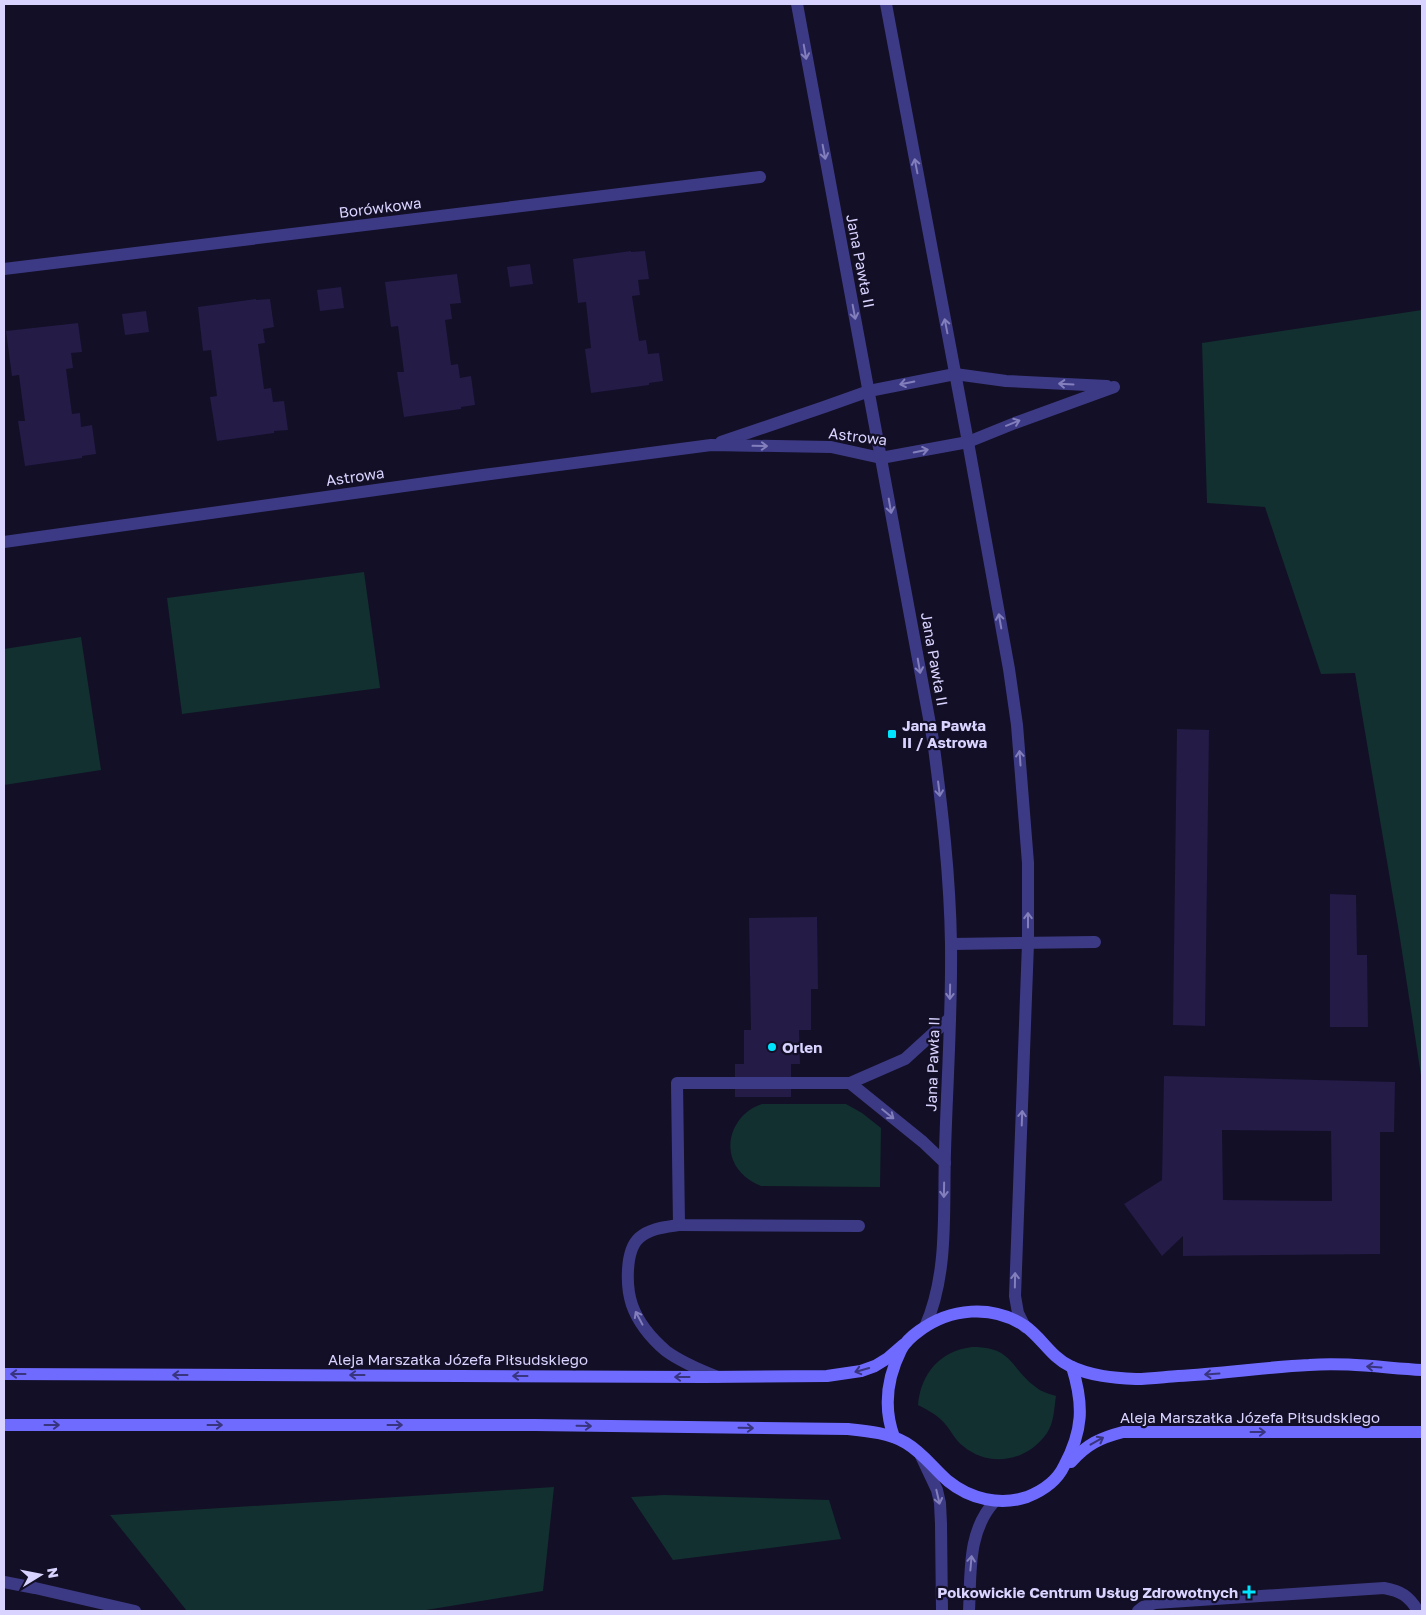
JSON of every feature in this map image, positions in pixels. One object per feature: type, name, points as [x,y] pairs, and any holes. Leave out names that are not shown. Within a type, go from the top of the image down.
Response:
[{"type":"main road","name":"Aleja Marszałka Józefa Piłsudskiego","points":[[4,1374],[827,1376],[861,1371],[875,1366],[888,1358],[913,1335],[935,1320],[967,1311],[983,1311],[997,1314],[1025,1327],[1055,1356],[1072,1367]]},
{"type":"main road","points":[[894,1437],[888,1418],[887,1395],[890,1376],[903,1346]]},
{"type":"main road","points":[[4,1424],[535,1425],[863,1430],[894,1437],[906,1443],[919,1452],[948,1481],[962,1491],[982,1499],[995,1501],[1019,1500],[1046,1487],[1061,1473],[1074,1448],[1080,1418],[1079,1398],[1072,1367],[1105,1377],[1138,1379],[1226,1373],[1312,1364],[1422,1370]]},
{"type":"main road","name":"Aleja Marszałka Józefa Piłsudskiego","points":[[1061,1473],[1081,1451],[1095,1441],[1105,1436],[1123,1432],[1422,1432]]},
{"type":"street","name":"Jana Pawła II","points":[[796,4],[933,740],[942,813],[951,944],[950,1018],[941,1266],[932,1310],[925,1327]]},
{"type":"street","points":[[886,4],[968,442],[1017,725],[1028,863],[1028,943],[1014,1296],[1018,1313],[1025,1327]]},
{"type":"street","name":"Borówkowa","points":[[4,269],[760,177]]},
{"type":"street","name":"Astrowa","points":[[4,542],[711,445],[831,447],[881,458],[968,442],[1114,387],[1006,381],[955,374],[869,391],[711,445]]},
{"type":"street","points":[[951,944],[1095,942]]},
{"type":"street","points":[[679,1225],[677,1083],[850,1083],[905,1059],[950,1018]]},
{"type":"street","points":[[850,1083],[923,1142],[945,1163]]},
{"type":"street","points":[[718,1377],[692,1366],[666,1351],[645,1329],[632,1304],[628,1277],[628,1258],[639,1238],[658,1228],[679,1225],[858,1226]]},
{"type":"street","points":[[919,1452],[937,1490],[940,1503],[942,1524],[942,1611]]},
{"type":"street","points":[[969,1611],[973,1544],[987,1510],[995,1501]]},
{"type":"street","points":[[4,1582],[135,1611]]},
{"type":"street","points":[[1138,1611],[1155,1603],[1384,1588],[1398,1590],[1411,1600],[1418,1611]]},
{"type":"green space","points":[[1422,310],[1422,1082],[1399,932],[1355,673],[1321,674],[1265,507],[1207,503],[1202,343]]},
{"type":"green space","points":[[364,572],[380,688],[182,714],[167,598]]},
{"type":"green space","points":[[81,637],[101,770],[4,785],[4,649]]},
{"type":"green space","points":[[762,1104],[846,1104],[862,1113],[881,1128],[880,1187],[761,1186],[748,1179],[735,1165],[730,1143],[732,1134],[740,1119],[746,1112]]},
{"type":"green space","points":[[972,1347],[986,1348],[1004,1355],[1037,1388],[1056,1396],[1052,1420],[1047,1433],[1039,1443],[1018,1456],[996,1459],[973,1453],[960,1444],[940,1419],[918,1405],[923,1383],[934,1366],[950,1353]]},
{"type":"green space","points":[[554,1487],[543,1591],[420,1611],[187,1611],[110,1515]]},
{"type":"green space","points":[[664,1495],[829,1500],[841,1539],[673,1560],[631,1497]]},
{"type":"building","points":[[631,251],[645,251],[649,279],[638,280],[640,295],[632,296],[639,341],[646,340],[648,354],[659,353],[663,381],[649,383],[649,385],[591,393],[585,349],[591,348],[586,302],[578,303],[573,259]]},
{"type":"building","points":[[530,264],[533,284],[510,287],[507,267]]},
{"type":"building","points":[[457,274],[461,303],[450,304],[452,319],[445,320],[451,365],[458,364],[460,378],[471,376],[475,405],[461,407],[461,409],[404,417],[397,372],[404,372],[398,326],[391,327],[385,282]]},
{"type":"building","points":[[341,287],[344,308],[320,311],[317,290]]},
{"type":"building","points":[[256,299],[270,299],[274,327],[263,329],[265,343],[258,344],[264,389],[271,388],[273,402],[284,401],[288,430],[217,441],[210,397],[217,396],[211,350],[203,351],[198,307]]},
{"type":"building","points":[[146,311],[149,332],[125,335],[122,314]]},
{"type":"building","points":[[78,323],[82,352],[71,353],[73,368],[66,369],[72,414],[80,413],[81,427],[92,425],[96,454],[82,456],[82,458],[25,466],[18,421],[25,421],[19,375],[12,376],[6,331]]},
{"type":"building","points":[[1177,729],[1209,730],[1205,1026],[1173,1025]]},
{"type":"building","points":[[1330,894],[1356,895],[1357,955],[1367,955],[1368,1027],[1330,1027]]},
{"type":"building","points":[[817,917],[818,989],[811,989],[811,1030],[799,1030],[800,1064],[791,1064],[791,1097],[735,1097],[735,1064],[744,1064],[744,1030],[751,1030],[749,918]]},
{"type":"building","points":[[1164,1076],[1395,1082],[1394,1132],[1380,1132],[1380,1254],[1183,1256],[1183,1236],[1162,1256],[1124,1204],[1162,1180]],"holes":[[[1222,1130],[1331,1131],[1332,1201],[1223,1200]]]},
{"type":"place","name":"Jana Pawła II / Astrowa","points":[[892,734]]},
{"type":"place","name":"Orlen","points":[[772,1047]]},
{"type":"place","name":"Polkowickie Centrum Usług Zdrowotnych","points":[[1249,1592]]}]
